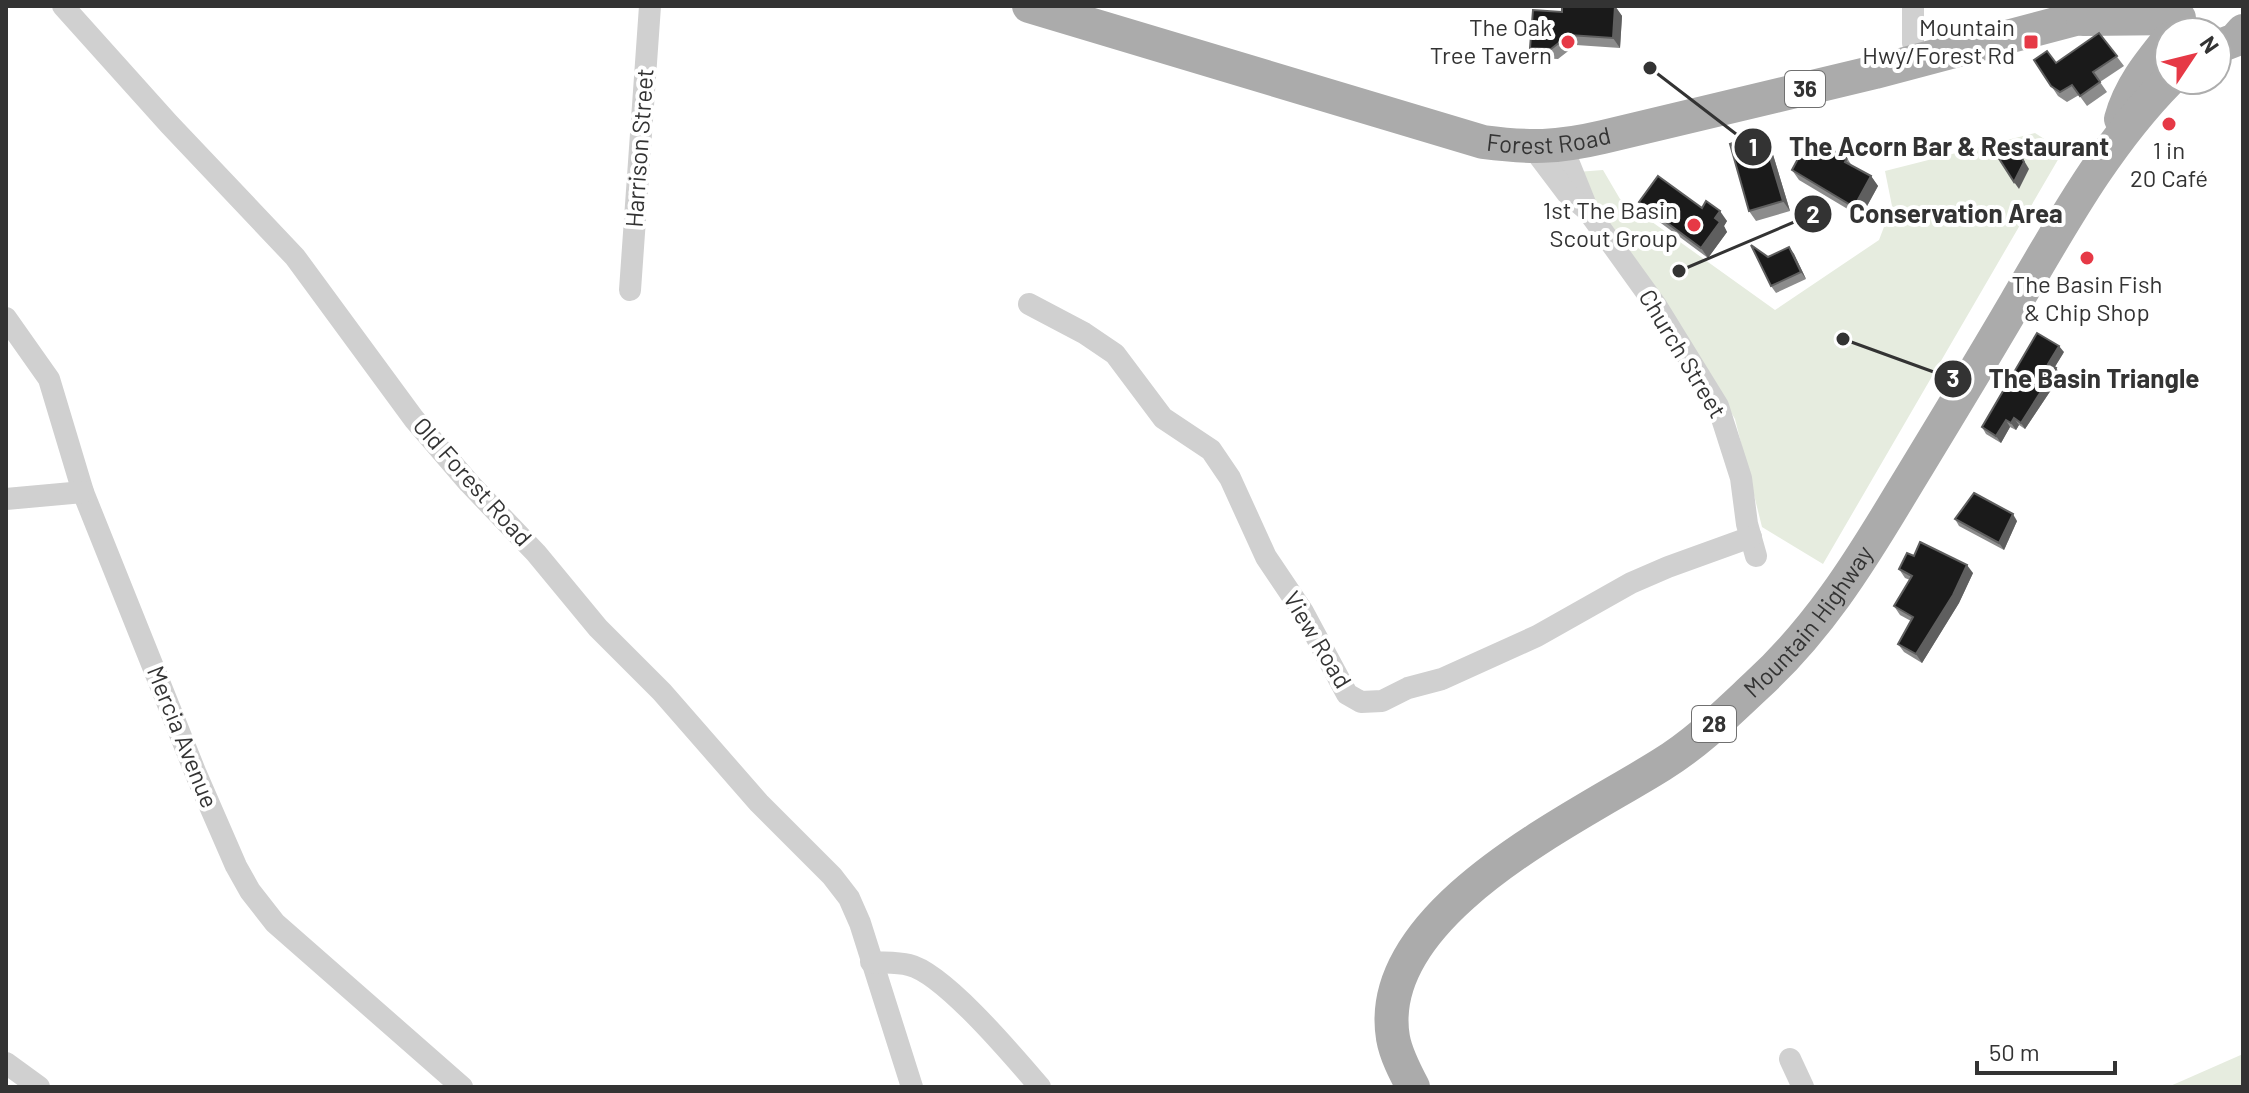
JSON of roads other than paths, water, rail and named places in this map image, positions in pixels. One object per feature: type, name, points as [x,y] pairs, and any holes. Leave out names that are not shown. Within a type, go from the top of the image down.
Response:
[{"type":"main road","name":"Forest Road","points":[[1029,6],[1483,142],[1548,147],[1875,72],[2075,19],[2110,13],[2153,21]]},
{"type":"main road","points":[[2110,13],[2136,44],[2142,62],[2153,76]]},
{"type":"main road","name":"Mountain Highway","points":[[1413,1087],[1393,1039],[1392,1011],[1397,984],[1414,948],[1478,882],[1516,852],[1690,745],[1773,671],[1826,612],[1862,558],[2055,233],[2115,143],[2127,96],[2153,78]]},
{"type":"street","name":"Old Forest Road","points":[[63,6],[295,257],[414,419],[469,483],[536,553],[598,628],[662,692],[759,803],[832,876],[849,898],[860,923],[912,1087]]},
{"type":"street","name":"Harrison Street","points":[[630,290],[650,6]]},
{"type":"street","points":[[1913,6],[1913,43],[1918,60]]},
{"type":"street","name":"Church Street","points":[[1548,147],[1588,211],[1657,307],[1718,406],[1741,478],[1753,547]]},
{"type":"street","name":"View Road","points":[[1029,304],[1084,333],[1115,354],[1163,418],[1211,450],[1230,478],[1266,557],[1303,612],[1347,694],[1361,702],[1382,701],[1408,688],[1442,679],[1537,636],[1631,583],[1753,547]]},
{"type":"street","name":"Mercia Avenue","points":[[6,318],[49,379],[83,492],[196,774],[250,891],[275,923],[462,1087]]},
{"type":"street","points":[[6,499],[83,492]]},
{"type":"street","points":[[871,962],[911,965],[945,986],[1008,1049],[1040,1087]]},
{"type":"street","points":[[1790,1059],[1803,1087]]},
{"type":"street","points":[[6,1063],[39,1087]]},
{"type":"place","name":"The Oak Tree Tavern","points":[[1568,42]]},
{"type":"place","name":"Mountain Hwy/Forest Rd","points":[[2031,42]]},
{"type":"place","name":"The Acorn Bar & Restaurant","points":[[1650,68]]},
{"type":"place","name":"1 in 20 Café","points":[[2169,124]]},
{"type":"place","name":"1st The Basin Scout Group","points":[[1694,225]]},
{"type":"place","name":"The Basin Fish & Chip Shop","points":[[2087,258]]},
{"type":"place","name":"Conservation Area","points":[[1679,271]]},
{"type":"place","name":"The Basin Triangle","points":[[1843,339]]}]
